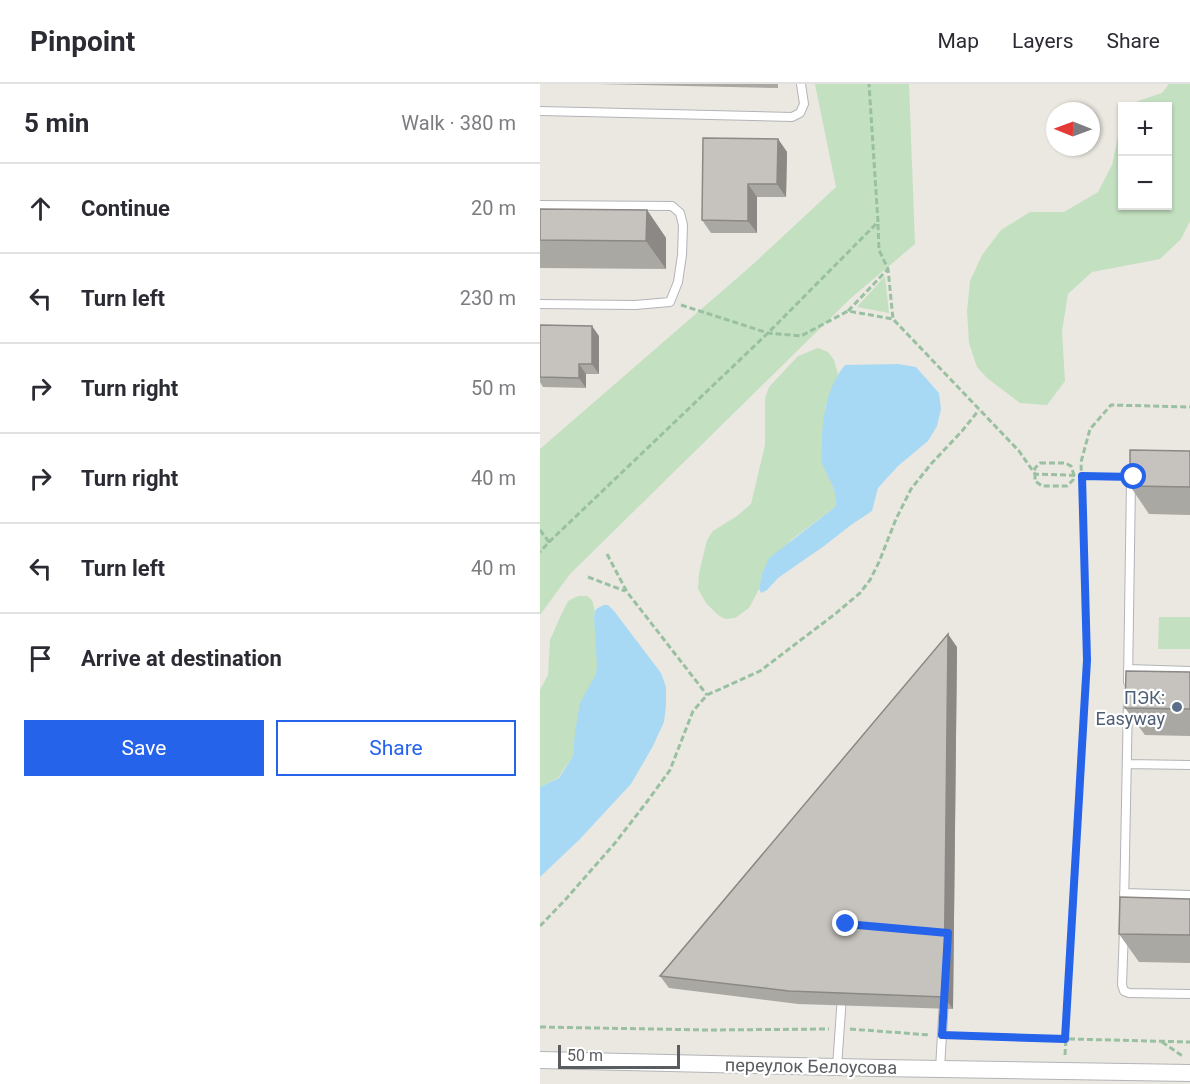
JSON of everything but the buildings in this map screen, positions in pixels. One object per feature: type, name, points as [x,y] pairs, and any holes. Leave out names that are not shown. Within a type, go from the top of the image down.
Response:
[{"type":"street","name":"переулок Белоусова","points":[[540,1060],[1190,1073]]},
{"type":"lane","points":[[540,111],[792,117],[800,113],[804,104],[801,84]]},
{"type":"lane","points":[[540,205],[672,206],[680,213],[683,225],[678,282],[670,302],[635,305],[540,304]]},
{"type":"lane","points":[[1139,469],[1131,481],[1122,985],[1129,993],[1190,994]]},
{"type":"lane","points":[[1128,669],[1190,671]]},
{"type":"lane","points":[[1126,764],[1190,765]]},
{"type":"lane","points":[[1124,893],[1190,895]]},
{"type":"lane","points":[[837,1067],[843,982]]},
{"type":"lane","points":[[940,1069],[945,990]]},
{"type":"path","points":[[869,84],[879,250],[888,269],[893,319]]},
{"type":"path","points":[[540,552],[768,333],[878,222]]},
{"type":"path","points":[[670,302],[768,333],[801,336],[848,311],[888,269]]},
{"type":"path","points":[[848,311],[893,319],[1019,451],[1035,474]]},
{"type":"path","points":[[1064,1072],[1087,660],[1082,462],[1090,429],[1111,405],[1190,407]]},
{"type":"path","points":[[540,926],[615,843],[670,770],[693,711],[707,695],[760,671],[860,593],[879,562],[911,489],[979,410]]},
{"type":"path","points":[[1040,463],[1065,463],[1071,466],[1074,475],[1067,486],[1042,486],[1035,482],[1035,468],[1040,463]]},
{"type":"path","points":[[1035,474],[1134,477]]},
{"type":"path","points":[[540,530],[549,542]]},
{"type":"path","points":[[606,554],[627,592],[707,695]]},
{"type":"path","points":[[588,577],[627,592]]},
{"type":"path","points":[[540,1027],[708,1030],[840,1029],[942,1035],[1190,1042]]},
{"type":"path","points":[[1161,1041],[1190,1061]]},
{"type":"green space","points":[[815,84],[909,84],[915,244],[851,298],[570,574],[540,615],[540,449],[751,266],[836,187]]},
{"type":"green space","points":[[1169,84],[1190,84],[1190,221],[1181,239],[1160,259],[1092,272],[1068,294],[1062,331],[1065,381],[1047,405],[1020,403],[987,378],[977,367],[969,343],[967,311],[970,281],[982,255],[1001,230],[1030,212],[1064,212],[1098,192],[1112,165],[1118,136],[1118,210],[1172,210],[1172,102],[1137,102],[1162,93]]},
{"type":"green space","points":[[885,276],[889,313],[857,307]]},
{"type":"green space","points":[[818,348],[828,352],[834,360],[838,374],[825,407],[831,481],[836,496],[835,507],[791,540],[762,574],[759,589],[749,608],[735,618],[725,619],[706,603],[698,589],[699,573],[707,540],[713,531],[751,504],[765,445],[765,398],[769,387],[798,356]]},
{"type":"green space","points":[[578,596],[587,596],[592,600],[595,612],[598,667],[578,715],[573,756],[558,778],[540,787],[540,690],[548,675],[550,640],[568,601]]},
{"type":"green space","points":[[1159,617],[1190,617],[1190,649],[1158,649]]},
{"type":"water","points":[[898,364],[916,367],[939,393],[941,409],[937,426],[928,441],[898,466],[878,488],[872,511],[778,578],[761,593],[759,589],[762,574],[769,558],[835,507],[834,489],[822,463],[822,454],[823,424],[827,403],[839,374],[845,365]]},
{"type":"water","points":[[608,605],[614,611],[661,673],[666,687],[664,722],[631,784],[579,840],[540,877],[540,787],[559,778],[573,756],[580,703],[595,676],[597,667],[594,616],[596,609]]},
{"type":"place","name":"ПЭК: Easyway","points":[[1177,707]]},
{"type":"route","points":[[846,924],[948,933],[942,1035],[1065,1039],[1087,660],[1082,476],[1134,477]]}]
